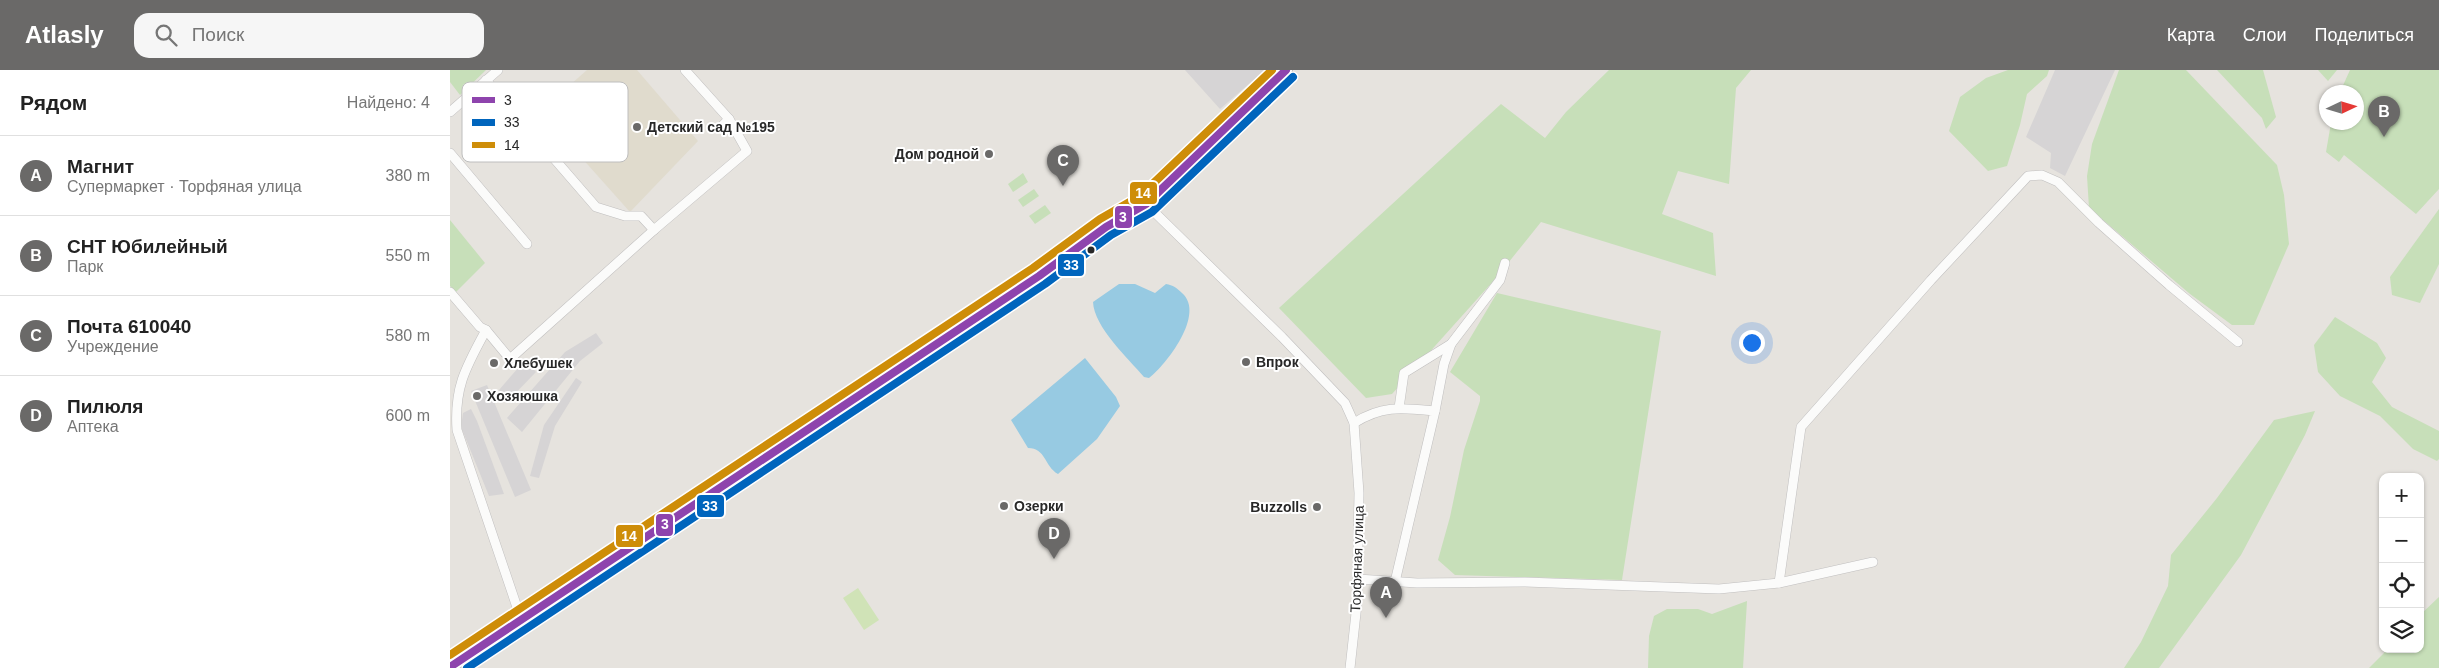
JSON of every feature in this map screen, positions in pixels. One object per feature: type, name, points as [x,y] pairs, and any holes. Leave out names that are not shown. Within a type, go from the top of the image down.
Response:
[{"type":"main road","points":[[450,667],[1039,276],[1106,227],[1146,204],[1286,70]]},
{"type":"street","points":[[484,82],[498,70]]},
{"type":"street","points":[[450,292],[510,359],[654,230],[746,151],[729,119],[685,70]]},
{"type":"street","points":[[450,112],[462,101]]},
{"type":"street","points":[[722,126],[729,119]]},
{"type":"street","points":[[450,153],[527,244]]},
{"type":"street","points":[[557,162],[596,207],[625,216],[641,216],[654,230]]},
{"type":"street","points":[[1778,582],[1801,427],[1931,280],[2028,176],[2042,175],[2058,182],[2106,229],[2238,342]]},
{"type":"street","name":"Торфяная улица","points":[[1146,204],[1282,337],[1345,403],[1354,423],[1359,493],[1358,580],[1350,668]]},
{"type":"street","points":[[1394,582],[1435,411],[1444,364],[1451,344],[1500,280],[1505,263]]},
{"type":"street","points":[[486,330],[463,372],[458,398],[456,430],[521,619]]},
{"type":"street","points":[[1400,408],[1404,373],[1451,344]]},
{"type":"street","points":[[1354,423],[1371,412],[1400,408],[1435,411]]},
{"type":"street","points":[[1358,580],[1394,582],[1525,582],[1695,589],[1747,587],[1872,562]]},
{"type":"shaded area","points":[[587,70],[637,70],[698,141],[630,212],[585,162],[628,162],[628,82],[573,82]]},
{"type":"shaded area","points":[[1185,70],[1265,70],[1220,109]]},
{"type":"shaded area","points":[[2055,70],[2115,70],[2065,176],[2050,168],[2051,153],[2026,137]]},
{"type":"shaded area","points":[[596,333],[603,343],[580,361],[522,432],[507,418],[565,352]]},
{"type":"shaded area","points":[[525,360],[536,372],[506,403],[499,390]]},
{"type":"shaded area","points":[[576,378],[582,382],[555,426],[539,478],[530,476],[544,425]]},
{"type":"shaded area","points":[[487,385],[531,490],[515,497],[471,391]]},
{"type":"shaded area","points":[[471,409],[504,494],[489,496],[461,427],[463,413]]},
{"type":"green space","points":[[450,70],[486,70],[474,82],[462,82],[462,93],[460,95],[450,82]]},
{"type":"green space","points":[[1609,70],[1751,70],[1736,88],[1729,184],[1678,171],[1662,214],[1713,233],[1716,276],[1541,222],[1496,278],[1392,394],[1366,398],[1279,308],[1501,104],[1545,138],[1566,112]]},
{"type":"green space","points":[[2008,70],[2049,70],[2047,76],[2027,94],[2020,125],[2007,166],[1988,171],[1949,131],[1960,97],[1986,78]]},
{"type":"green space","points":[[2119,70],[2186,70],[2277,165],[2284,195],[2289,244],[2254,325],[2232,325],[2190,294],[2089,208],[2087,176],[2092,144]]},
{"type":"green space","points":[[2217,70],[2263,70],[2276,117],[2266,129],[2262,118]]},
{"type":"green space","points":[[2318,70],[2337,70],[2328,81]]},
{"type":"green space","points":[[2350,70],[2439,70],[2439,189],[2416,214],[2344,155],[2339,162],[2326,152],[2330,130],[2364,130],[2364,85],[2343,85]]},
{"type":"green space","points":[[1023,173],[1028,182],[1013,192],[1008,184]]},
{"type":"green space","points":[[1034,189],[1039,196],[1023,207],[1018,200]]},
{"type":"green space","points":[[1045,205],[1051,213],[1035,224],[1029,216]]},
{"type":"green space","points":[[2439,209],[2439,264],[2420,303],[2392,295],[2390,277]]},
{"type":"green space","points":[[450,220],[485,263],[456,292],[450,286]]},
{"type":"green space","points":[[1497,293],[1661,331],[1622,580],[1455,575],[1438,560],[1450,517],[1464,450],[1480,401],[1480,396],[1450,372]]},
{"type":"green space","points":[[2335,317],[2377,343],[2386,358],[2372,382],[2392,407],[2439,431],[2439,459],[2437,461],[2413,449],[2380,416],[2340,396],[2318,372],[2314,345]]},
{"type":"green space","points":[[2315,411],[2305,435],[2241,555],[2159,668],[2124,668],[2141,642],[2168,586],[2171,555],[2217,498],[2274,420]]},
{"type":"green space","points":[[858,588],[879,620],[864,630],[843,598]]},
{"type":"green space","points":[[2439,597],[2439,668],[2369,668],[2384,653],[2424,653],[2424,611]]},
{"type":"green space","points":[[1747,601],[1743,668],[1648,668],[1649,636],[1654,616],[1667,609],[1698,609],[1712,614]]},
{"type":"water","points":[[1119,284],[1135,284],[1155,293],[1168,284],[1180,291],[1188,302],[1187,326],[1181,338],[1165,362],[1149,378],[1144,377],[1113,342],[1099,322],[1095,312],[1093,302]]},
{"type":"water","points":[[1085,358],[1116,397],[1120,406],[1097,439],[1058,474],[1053,471],[1042,454],[1028,448],[1011,420]]},
{"type":"transit line","name":"14","points":[[450,655],[1033,268],[1100,219],[1140,196],[1272,70]]},
{"type":"transit line","name":"3","points":[[450,667],[1039,276],[1106,227],[1146,204],[1286,70]]},
{"type":"transit line","name":"33","points":[[467,668],[1045,284],[1111,235],[1152,212],[1293,77]]},
{"type":"place","name":"Детский сад №195","points":[[637,127]]},
{"type":"place","name":"СНТ Юбилейный","points":[[2384,137]]},
{"type":"place","name":"Дом родной","points":[[989,154]]},
{"type":"place","name":"Почта 610040","points":[[1063,186]]},
{"type":"place","name":"Впрок","points":[[1246,362]]},
{"type":"place","name":"Хлебушек","points":[[494,363]]},
{"type":"place","name":"Хозяюшка","points":[[477,396]]},
{"type":"place","name":"Озерки","points":[[1004,506]]},
{"type":"place","name":"Buzzolls","points":[[1317,507]]},
{"type":"place","name":"Пилюля","points":[[1054,559]]},
{"type":"place","name":"Магнит","points":[[1386,618]]}]
